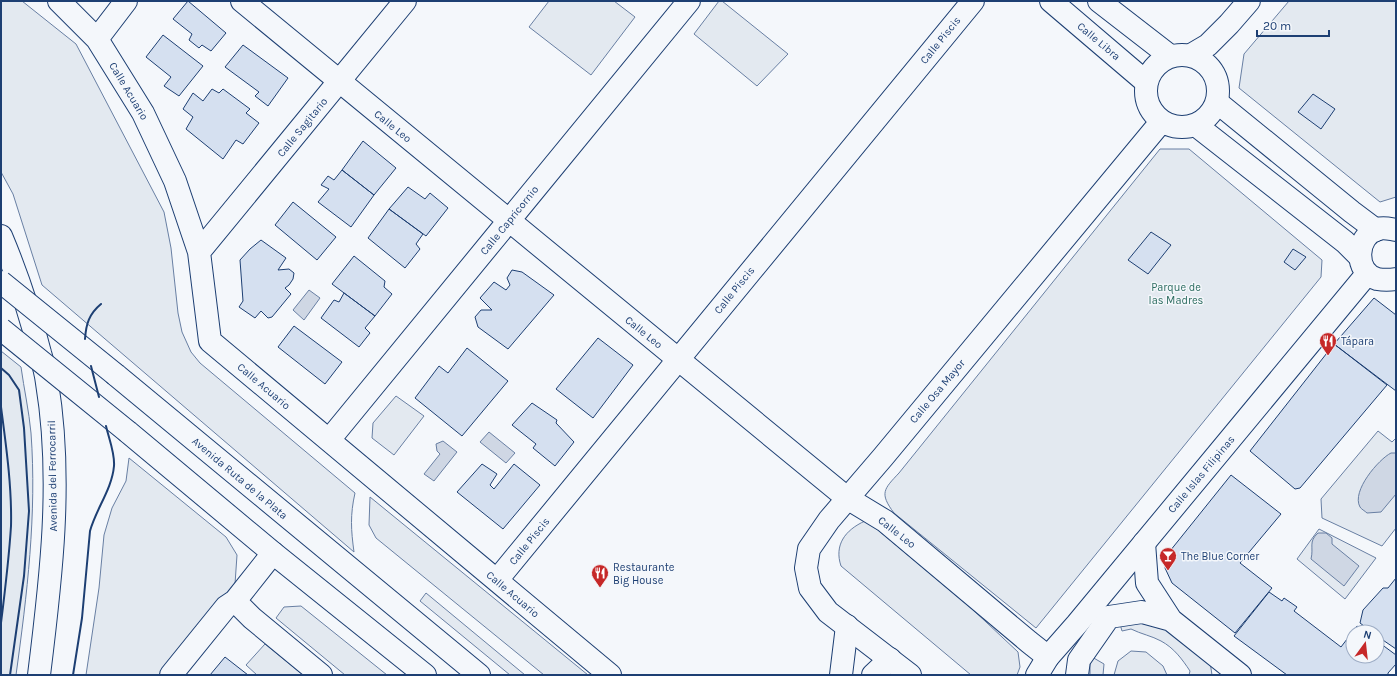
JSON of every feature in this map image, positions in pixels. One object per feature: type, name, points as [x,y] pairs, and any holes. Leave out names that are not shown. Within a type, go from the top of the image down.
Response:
[{"type":"main road","name":"Calle Acuario","points":[[59,1],[97,39],[143,113],[175,181],[198,252],[210,341],[610,675]]},
{"type":"main road","points":[[97,39],[126,1]]},
{"type":"main road","name":"Calle Leo","points":[[242,1],[847,498],[885,521],[1048,657]]},
{"type":"main road","name":"Calle Sagitario","points":[[198,252],[405,1]]},
{"type":"main road","name":"Calle Capricornio","points":[[329,440],[689,1]]},
{"type":"main road","name":"Calle Piscis","points":[[497,580],[972,1]]},
{"type":"main road","name":"Calle Libra","points":[[1051,1],[1146,82]]},
{"type":"main road","points":[[1099,1],[1180,56],[1209,66],[1219,83],[1218,103],[1209,117],[1197,126],[1182,129],[1161,122],[1147,104],[1146,82],[1158,64],[1180,56],[1208,46],[1249,1]]},
{"type":"main road","points":[[1218,103],[1352,212],[1386,230]]},
{"type":"main road","name":"Calle Osa Mayor","points":[[901,669],[828,612],[810,588],[806,568],[809,549],[847,498],[883,457],[1161,122]]},
{"type":"main road","points":[[1197,126],[1345,242],[1363,265],[1377,279],[1396,279]]},
{"type":"main road","name":"Calle Islas Filipinas","points":[[1037,675],[1048,657],[1144,543],[1363,265],[1362,243],[1368,235],[1386,230]]},
{"type":"main road","name":"Avenida del Ferrocarril","points":[[1,236],[32,321],[47,382],[53,438],[53,532],[39,675]]},
{"type":"main road","name":"Avenida Ruta de la Plata","points":[[1,282],[479,675]]},
{"type":"main road","points":[[1,329],[128,432],[273,553],[425,675]]},
{"type":"main road","points":[[1144,543],[1147,583],[1171,620],[1240,675]]},
{"type":"main road","points":[[170,675],[226,607],[235,601],[273,553]]},
{"type":"main road","points":[[235,601],[252,618],[321,675]]},
{"type":"main road","points":[[1077,675],[1079,660],[1109,617],[1142,612],[1171,620]]},
{"type":"main road","points":[[841,675],[847,626]]},
{"type":"main road","points":[[872,675],[901,669]]},
{"type":"green space","points":[[1,1],[22,1],[76,44],[164,212],[171,248],[178,313],[182,332],[191,352],[200,363],[355,493],[352,508],[352,537],[354,552],[42,285],[13,194],[1,172]]},
{"type":"green space","points":[[549,1],[614,1],[635,17],[591,75],[529,27]]},
{"type":"green space","points":[[719,1],[722,1],[788,54],[757,86],[694,34]]},
{"type":"green space","points":[[1289,1],[1396,1],[1396,197],[1380,202],[1239,88],[1244,54]]},
{"type":"green space","name":"Parque de las Madres","points":[[1160,149],[1189,149],[1322,260],[1321,277],[1036,628],[894,513],[886,501],[885,492],[890,483]]},
{"type":"green space","points":[[1,351],[21,367],[31,433],[33,463],[30,554],[16,675],[1,675]]},
{"type":"green space","points":[[396,396],[424,416],[394,455],[372,438],[373,423]]},
{"type":"green space","points":[[1378,431],[1392,442],[1396,438],[1396,528],[1382,546],[1322,518],[1321,499]]},
{"type":"green space","points":[[129,458],[226,537],[237,555],[235,584],[159,675],[86,675],[99,588],[104,535],[112,508],[126,481]]},
{"type":"green space","points":[[370,497],[588,675],[544,675],[376,538],[369,525]]},
{"type":"green space","points":[[865,521],[878,530],[970,607],[1018,652],[1020,667],[1017,675],[971,675],[841,566],[839,551],[843,539],[852,529]]},
{"type":"green space","points":[[1319,529],[1376,558],[1345,599],[1297,559]]},
{"type":"green space","points":[[426,593],[525,675],[510,675],[420,601]]},
{"type":"green space","points":[[301,606],[387,675],[345,675],[276,618],[284,607]]},
{"type":"green space","points":[[1131,621],[1168,629],[1210,662],[1212,675],[1189,675],[1190,671],[1184,662],[1174,650],[1166,644],[1158,639],[1131,629],[1122,631],[1120,624]]},
{"type":"green space","points":[[265,644],[303,675],[257,675],[246,665]]},
{"type":"green space","points":[[1131,651],[1146,652],[1163,666],[1167,675],[1114,675],[1118,661]]},
{"type":"green space","points":[[1092,657],[1104,664],[1103,675],[1090,675]]},
{"type":"shaded area","points":[[309,290],[320,298],[304,320],[293,310]]},
{"type":"shaded area","points":[[489,432],[515,453],[506,463],[480,442]]},
{"type":"shaded area","points":[[443,441],[457,452],[434,481],[424,474],[440,454],[437,451],[436,444]]},
{"type":"shaded area","points":[[1391,453],[1396,453],[1396,494],[1381,512],[1367,513],[1360,507],[1358,500],[1359,493],[1368,476],[1386,456]]},
{"type":"shaded area","points":[[1318,533],[1326,533],[1332,538],[1332,544],[1359,566],[1344,586],[1311,559],[1312,542]]},
{"type":"building","points":[[188,1],[226,33],[211,51],[202,45],[199,48],[189,40],[192,34],[173,19]]},
{"type":"building","points":[[163,35],[203,66],[179,96],[164,86],[171,77],[146,57]]},
{"type":"building","points":[[243,45],[288,78],[268,106],[255,96],[259,92],[225,67]]},
{"type":"building","points":[[212,89],[219,93],[223,89],[250,109],[246,113],[259,123],[243,144],[236,140],[223,159],[186,129],[193,117],[183,109],[193,93],[203,101]]},
{"type":"building","points":[[1313,94],[1335,109],[1321,129],[1298,112]]},
{"type":"building","points":[[363,141],[396,168],[374,195],[342,170]]},
{"type":"building","points":[[342,170],[374,195],[351,227],[318,202],[329,189],[321,185],[328,176],[334,180]]},
{"type":"building","points":[[408,187],[425,199],[430,193],[448,208],[426,236],[389,209]]},
{"type":"building","points":[[293,202],[336,237],[317,260],[275,225]]},
{"type":"building","points":[[389,209],[423,234],[416,244],[420,249],[405,268],[368,238]]},
{"type":"building","points":[[1151,232],[1171,245],[1148,274],[1128,260]]},
{"type":"building","points":[[261,240],[286,258],[278,270],[289,269],[294,273],[293,279],[285,288],[291,294],[272,317],[268,318],[261,311],[255,318],[239,307],[243,301],[240,260]]},
{"type":"building","points":[[1293,249],[1306,257],[1295,270],[1284,262]]},
{"type":"building","points":[[354,256],[385,281],[384,287],[392,294],[375,316],[332,284]]},
{"type":"building","points":[[512,270],[522,272],[554,295],[508,349],[478,327],[475,317],[481,310],[492,310],[480,298],[494,282],[506,290],[510,285],[507,278]]},
{"type":"building","points":[[344,293],[375,316],[365,328],[370,333],[359,347],[321,318],[334,300],[339,302]]},
{"type":"building","points":[[1374,298],[1396,315],[1396,391],[1334,344]]},
{"type":"building","points":[[294,326],[342,362],[325,384],[278,347]]},
{"type":"building","points":[[598,338],[633,365],[593,418],[556,389]]},
{"type":"building","points":[[1334,344],[1387,385],[1300,488],[1295,489],[1250,451]]},
{"type":"building","points":[[467,348],[508,381],[462,436],[415,398],[439,366],[448,373]]},
{"type":"building","points":[[532,403],[557,420],[556,423],[574,442],[555,466],[533,448],[536,444],[512,425]]},
{"type":"building","points":[[482,464],[497,474],[490,485],[494,489],[514,464],[540,485],[503,529],[457,492]]},
{"type":"building","points":[[1231,475],[1281,514],[1240,563],[1272,588],[1235,633],[1172,583],[1165,568],[1170,551]]},
{"type":"building","points":[[1396,578],[1396,649],[1385,641],[1385,624],[1360,623],[1363,610],[1383,588],[1388,588]]},
{"type":"building","points":[[1269,592],[1282,601],[1284,598],[1297,607],[1294,611],[1341,647],[1345,642],[1345,664],[1385,664],[1385,647],[1396,655],[1396,664],[1388,675],[1287,675],[1234,636]]},
{"type":"building","points":[[225,657],[248,675],[210,675]]},
{"type":"wall","points":[[85,339],[89,320],[101,304]]},
{"type":"wall","points":[[91,366],[99,397]]},
{"type":"wall","points":[[1,368],[9,375],[19,390],[24,428],[29,511],[24,576],[10,675]]},
{"type":"wall","points":[[1,407],[11,496],[11,526],[1,623]]},
{"type":"wall","points":[[73,675],[82,618],[90,531],[113,474],[113,451],[106,426]]},
{"type":"place","name":"Tápara","points":[[1328,356]]},
{"type":"place","name":"The Blue Corner","points":[[1168,571]]},
{"type":"place","name":"Restaurante Big House","points":[[600,588]]}]
